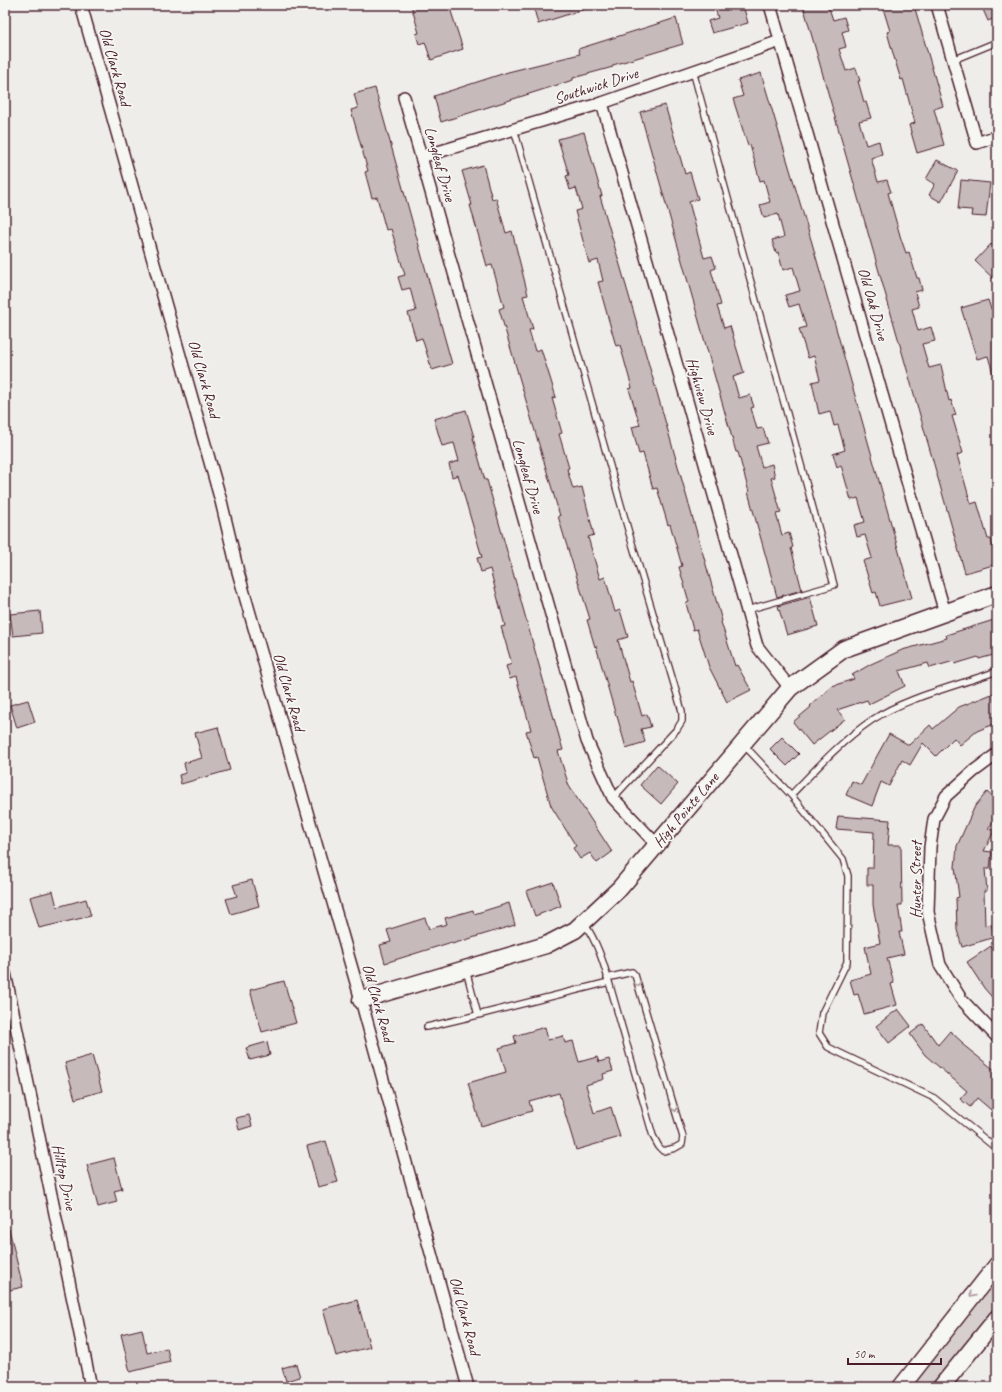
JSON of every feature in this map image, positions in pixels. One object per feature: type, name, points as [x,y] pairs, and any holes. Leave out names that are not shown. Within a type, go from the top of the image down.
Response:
[{"type":"street","name":"Old Clark Road","points":[[81,5],[221,501],[238,572],[361,1000],[468,1387]]},
{"type":"street","name":"Old Oak Drive","points":[[770,5],[945,613]]},
{"type":"street","points":[[937,5],[977,143],[997,136]]},
{"type":"street","name":"Southwick Drive","points":[[421,157],[602,103],[780,41]]},
{"type":"street","name":"Longleaf Drive","points":[[404,97],[587,741],[613,798],[657,845]]},
{"type":"street","name":"Highview Drive","points":[[602,103],[757,646],[790,688]]},
{"type":"street","name":"High Pointe Lane","points":[[361,1000],[546,945],[575,930],[620,888],[790,688],[844,649],[997,594]]},
{"type":"street","name":"Hunter Street","points":[[997,754],[974,771],[946,796],[934,819],[930,847],[928,912],[940,965],[961,999],[997,1037]]},
{"type":"street","name":"Hilltop Drive","points":[[5,973],[91,1387]]},
{"type":"street","points":[[901,1387],[997,1265]]},
{"type":"street","points":[[941,1387],[997,1318]]},
{"type":"lane","points":[[953,60],[997,42]]},
{"type":"lane","points":[[693,71],[834,585],[747,610]]},
{"type":"lane","points":[[514,129],[629,533],[682,711],[682,721],[677,729],[613,798]]},
{"type":"lane","points":[[791,795],[842,744],[872,720],[923,697],[997,671]]},
{"type":"lane","points":[[743,744],[791,795],[842,859],[848,876],[847,962],[822,1012],[819,1033],[828,1047],[934,1098],[997,1149]]},
{"type":"lane","points":[[428,1027],[608,980],[632,972],[635,975],[646,1007],[683,1137],[682,1144],[675,1148],[663,1150],[659,1147],[653,1136],[608,980],[595,940],[584,922]]},
{"type":"lane","points":[[466,969],[478,1015]]},
{"type":"shaded area","points":[[997,1276],[997,1308],[933,1387],[912,1387],[927,1362]]},
{"type":"building","points":[[411,5],[449,5],[463,49],[431,60],[425,42],[419,44],[416,34],[419,33]]},
{"type":"building","points":[[533,5],[591,5],[591,7],[538,24]]},
{"type":"building","points":[[714,5],[743,5],[748,23],[712,33],[708,21],[718,18]]},
{"type":"building","points":[[803,5],[828,5],[833,20],[844,17],[848,30],[842,32],[846,47],[839,49],[846,71],[856,68],[864,102],[866,102],[871,118],[859,121],[866,145],[879,141],[882,154],[871,158],[878,182],[887,180],[891,192],[888,193],[901,239],[906,253],[909,252],[922,290],[915,292],[919,307],[912,309],[918,331],[931,327],[935,341],[922,344],[929,368],[941,365],[949,401],[951,400],[956,415],[952,416],[963,453],[957,455],[971,504],[977,502],[988,539],[991,539],[997,564],[965,573]]},
{"type":"building","points":[[882,5],[914,5],[943,106],[934,109],[944,145],[917,153],[909,125],[915,123],[903,79],[901,80],[887,32],[890,31]]},
{"type":"building","points":[[981,5],[995,5],[997,17],[988,21]]},
{"type":"building","points":[[676,18],[683,44],[613,65],[613,67],[573,78],[573,80],[441,122],[434,96],[508,72],[580,54],[578,49]]},
{"type":"building","points":[[761,73],[812,243],[912,598],[880,606],[876,592],[873,593],[863,561],[872,558],[865,535],[857,537],[854,525],[865,522],[858,498],[851,500],[841,465],[837,467],[833,454],[845,450],[838,425],[834,426],[830,411],[819,414],[812,382],[820,380],[814,356],[808,358],[799,329],[806,327],[799,304],[789,307],[785,295],[800,291],[793,267],[783,270],[778,252],[776,253],[772,240],[784,237],[778,214],[764,218],[760,205],[770,202],[764,180],[760,181],[750,145],[748,146],[733,99],[743,96],[738,80]]},
{"type":"building","points":[[375,88],[452,364],[432,370],[422,338],[416,340],[408,313],[416,311],[410,288],[402,290],[398,277],[405,275],[391,229],[386,230],[377,197],[372,198],[365,172],[368,171],[351,110],[358,108],[354,94]]},
{"type":"building","points":[[665,105],[685,174],[690,172],[698,199],[689,202],[704,258],[712,256],[716,268],[711,270],[721,305],[717,306],[724,328],[730,326],[744,373],[733,377],[739,398],[750,395],[754,407],[751,408],[757,429],[763,428],[768,443],[756,446],[762,467],[772,464],[775,477],[771,478],[781,513],[776,514],[782,535],[789,533],[793,547],[791,548],[802,590],[777,597],[738,452],[736,452],[640,112]]},
{"type":"building","points":[[584,132],[602,196],[600,196],[722,621],[721,622],[735,666],[737,665],[751,690],[727,702],[709,667],[697,629],[693,630],[686,603],[689,602],[679,567],[682,566],[670,524],[668,525],[657,488],[653,489],[643,453],[639,454],[632,427],[640,425],[629,389],[632,388],[620,345],[616,346],[598,282],[603,281],[598,260],[589,263],[575,211],[582,209],[576,188],[570,190],[566,176],[569,175],[558,139]]},
{"type":"building","points":[[937,160],[958,171],[941,202],[929,195],[935,184],[926,179]]},
{"type":"building","points":[[483,165],[492,199],[496,198],[506,233],[512,231],[528,295],[523,296],[533,329],[529,330],[535,351],[541,349],[556,397],[552,398],[562,433],[559,434],[569,468],[567,469],[573,489],[582,487],[594,535],[588,537],[600,579],[605,577],[615,612],[620,610],[628,637],[618,640],[630,682],[632,681],[642,716],[647,714],[651,727],[641,729],[645,742],[626,748],[587,620],[590,619],[558,516],[560,516],[499,309],[504,307],[492,265],[487,266],[470,205],[472,205],[462,171]]},
{"type":"building","points":[[961,180],[990,183],[986,217],[971,216],[972,210],[958,209]]},
{"type":"building","points":[[991,244],[997,250],[997,282],[975,261]]},
{"type":"building","points":[[988,300],[991,309],[997,307],[997,377],[994,377],[988,356],[977,359],[961,308]]},
{"type":"building","points":[[466,410],[563,750],[558,751],[569,786],[612,852],[597,863],[590,853],[580,859],[573,848],[576,846],[551,806],[537,757],[534,758],[526,731],[531,730],[516,677],[510,679],[506,666],[512,664],[501,627],[505,626],[490,569],[481,572],[477,558],[482,557],[458,475],[452,477],[449,464],[459,461],[454,443],[442,446],[434,419]]},
{"type":"building","points":[[810,597],[818,626],[787,635],[778,606]]},
{"type":"building","points":[[40,611],[42,633],[13,636],[10,614]]},
{"type":"building","points":[[997,619],[997,654],[979,659],[978,657],[955,664],[954,661],[930,668],[928,663],[899,671],[905,686],[869,704],[867,700],[837,710],[845,719],[812,745],[793,722],[832,686],[854,679],[852,675],[871,664],[902,650],[947,638],[946,635]]},
{"type":"building","points":[[997,692],[997,723],[977,731],[960,745],[954,738],[936,756],[923,743],[910,765],[902,760],[889,786],[881,782],[872,806],[846,795],[852,781],[861,785],[889,734],[909,745],[930,725],[933,729],[959,707]]},
{"type":"building","points":[[28,700],[35,722],[17,728],[10,705]]},
{"type":"building","points":[[218,727],[230,770],[181,784],[179,775],[186,773],[184,763],[202,758],[195,733]]},
{"type":"building","points":[[782,737],[799,754],[787,766],[770,749]]},
{"type":"building","points":[[657,765],[678,784],[661,804],[640,785]]},
{"type":"building","points":[[987,792],[997,801],[997,818],[988,828],[994,831],[984,851],[992,852],[990,869],[985,869],[987,891],[984,891],[985,926],[991,924],[995,937],[962,947],[957,930],[956,898],[959,897],[955,867],[957,846],[975,806]]},
{"type":"building","points":[[838,816],[890,820],[888,845],[901,845],[902,905],[898,905],[902,932],[899,932],[904,954],[887,958],[894,983],[891,984],[897,1005],[864,1014],[858,994],[854,995],[850,980],[871,974],[865,947],[880,943],[873,905],[873,885],[867,885],[867,868],[873,868],[874,832],[836,829]]},
{"type":"building","points":[[252,880],[259,906],[231,914],[226,899],[237,896],[233,885]]},
{"type":"building","points":[[553,882],[561,906],[535,916],[526,891]]},
{"type":"building","points":[[53,891],[57,907],[86,899],[91,916],[39,928],[30,897]]},
{"type":"building","points":[[509,903],[515,925],[452,944],[452,942],[385,963],[380,945],[391,942],[387,930],[425,918],[429,929],[447,924],[445,918],[473,910],[474,914]]},
{"type":"building","points":[[991,946],[997,956],[997,1003],[984,988],[967,962]]},
{"type":"building","points":[[284,981],[296,1023],[262,1032],[250,990]]},
{"type":"building","points":[[898,1009],[911,1026],[889,1043],[876,1026]]},
{"type":"building","points":[[923,1024],[938,1045],[950,1031],[963,1043],[962,1044],[997,1072],[997,1115],[977,1098],[970,1107],[960,1099],[967,1091],[925,1055],[910,1034]]},
{"type":"building","points":[[545,1027],[548,1040],[563,1036],[565,1043],[573,1041],[579,1062],[597,1057],[599,1062],[609,1059],[613,1071],[603,1074],[604,1079],[586,1085],[594,1113],[611,1107],[620,1137],[576,1150],[559,1093],[529,1101],[532,1111],[481,1126],[468,1083],[506,1072],[499,1048],[516,1043],[514,1036]]},
{"type":"building","points":[[267,1042],[270,1055],[250,1060],[246,1048]]},
{"type":"building","points":[[92,1055],[102,1091],[75,1099],[65,1063]]},
{"type":"building","points":[[249,1115],[252,1126],[239,1130],[236,1118]]},
{"type":"building","points":[[326,1141],[338,1182],[318,1187],[307,1146]]},
{"type":"building","points":[[114,1158],[122,1189],[114,1191],[117,1202],[98,1207],[87,1165]]},
{"type":"building","points":[[9,1229],[23,1287],[5,1291],[5,1230]]},
{"type":"building","points":[[357,1300],[370,1347],[336,1356],[323,1309]]},
{"type":"building","points":[[142,1329],[147,1353],[167,1348],[170,1362],[130,1372],[121,1334]]},
{"type":"building","points":[[296,1364],[300,1377],[286,1381],[282,1368]]}]
